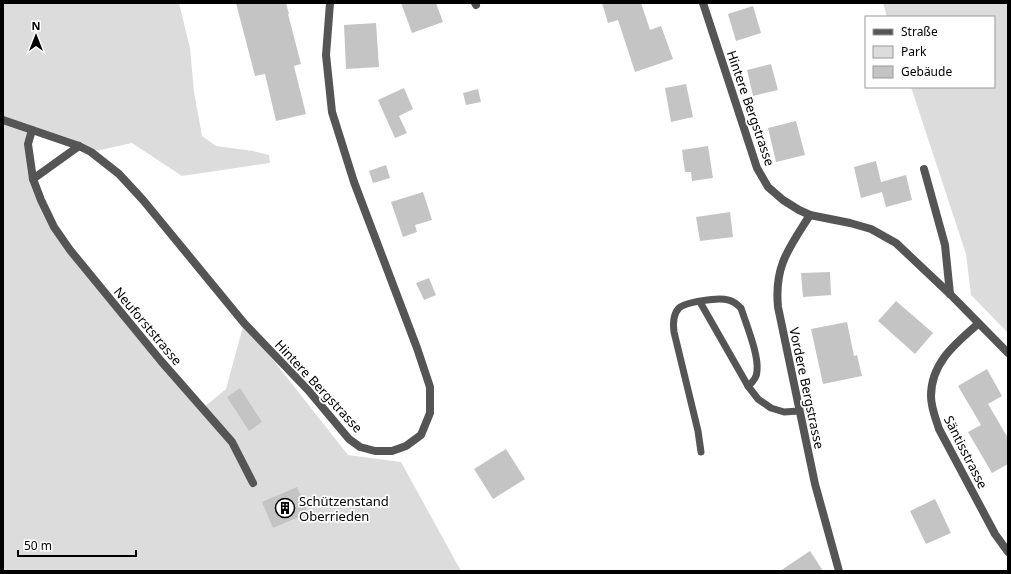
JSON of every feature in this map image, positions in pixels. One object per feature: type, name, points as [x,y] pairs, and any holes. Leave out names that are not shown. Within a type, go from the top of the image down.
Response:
[{"type":"street","name":"Hintere Bergstrasse","points":[[3,120],[54,136],[92,152],[119,174],[143,200],[244,323],[308,390],[349,439],[360,447],[375,451],[392,451],[406,446],[421,435],[430,413],[430,387],[417,348],[354,182],[332,112],[326,55],[330,3]]},
{"type":"street","name":"Hintere Bergstrasse","points":[[704,3],[757,168],[768,187],[783,200],[810,215],[872,229],[896,243],[950,294],[1008,353]]},
{"type":"street","name":"Neuforststrasse","points":[[32,130],[28,144],[33,179],[54,227],[70,250],[161,361],[232,442],[253,483]]},
{"type":"street","points":[[33,179],[79,146]]},
{"type":"street","points":[[924,169],[945,245],[950,294]]},
{"type":"street","name":"Vordere Bergstrasse","points":[[810,215],[786,254],[779,271],[776,289],[778,307],[815,484],[839,571]]},
{"type":"street","name":"Säntisstrasse","points":[[978,324],[958,340],[943,358],[933,378],[931,397],[933,411],[939,430],[995,534],[1008,552]]},
{"type":"lane","points":[[701,452],[698,430],[674,332],[673,322],[675,314],[679,308],[686,304],[726,299],[734,302],[741,308],[757,362],[755,380],[748,386]]},
{"type":"lane","points":[[700,302],[748,386],[758,399],[771,408],[784,412],[799,411]]},
{"type":"green space","points":[[3,3],[179,3],[190,48],[194,92],[202,136],[216,146],[253,151],[269,155],[270,163],[182,176],[132,143],[91,152],[32,130],[28,144],[33,179],[54,227],[203,408],[226,389],[244,323],[348,455],[401,462],[461,571],[3,571]]},
{"type":"green space","points":[[883,3],[1008,3],[1008,333],[971,295],[966,254],[911,88],[995,88],[995,16],[887,16]]},
{"type":"building","points":[[236,3],[286,3],[301,64],[294,66],[306,114],[276,121],[265,74],[255,76]]},
{"type":"building","points":[[401,3],[436,3],[443,22],[412,33]]},
{"type":"building","points":[[602,3],[641,3],[650,30],[661,26],[673,59],[635,72],[618,20],[608,23]]},
{"type":"building","points":[[753,6],[761,33],[736,41],[728,14]]},
{"type":"building","points":[[376,23],[379,67],[346,69],[344,25]]},
{"type":"building","points":[[771,64],[778,90],[753,96],[747,70]]},
{"type":"building","points":[[686,84],[693,117],[671,122],[665,88]]},
{"type":"building","points":[[404,88],[413,109],[399,116],[407,133],[395,138],[378,100]]},
{"type":"building","points":[[478,89],[481,102],[466,105],[463,93]]},
{"type":"building","points":[[796,121],[805,155],[776,162],[768,128]]},
{"type":"building","points":[[708,146],[713,178],[692,181],[691,172],[685,172],[682,150]]},
{"type":"building","points":[[876,161],[881,182],[906,175],[912,200],[886,207],[882,192],[861,198],[854,167]]},
{"type":"building","points":[[386,165],[390,178],[373,183],[369,171]]},
{"type":"building","points":[[423,192],[432,220],[415,225],[417,232],[403,237],[391,202]]},
{"type":"building","points":[[730,212],[733,237],[700,241],[696,217]]},
{"type":"building","points":[[830,272],[831,295],[803,297],[801,273]]},
{"type":"building","points":[[429,278],[436,295],[424,300],[416,283]]},
{"type":"building","points":[[896,301],[933,333],[915,354],[878,321]]},
{"type":"building","points":[[847,322],[854,356],[857,355],[862,376],[823,384],[811,329]]},
{"type":"building","points":[[987,369],[1002,396],[988,404],[1008,438],[1008,464],[992,473],[968,432],[981,425],[958,386]]},
{"type":"building","points":[[240,388],[262,422],[249,431],[227,397]]},
{"type":"building","points":[[506,449],[525,479],[493,499],[474,469]]},
{"type":"building","name":"Schützenstand Oberrieden","points":[[297,487],[308,513],[273,528],[262,502]]},
{"type":"building","points":[[935,499],[951,533],[926,544],[910,511]]},
{"type":"building","points":[[810,551],[823,571],[780,571]]},
{"type":"place","name":"Schützenstand Oberrieden","points":[[285,508]]}]
